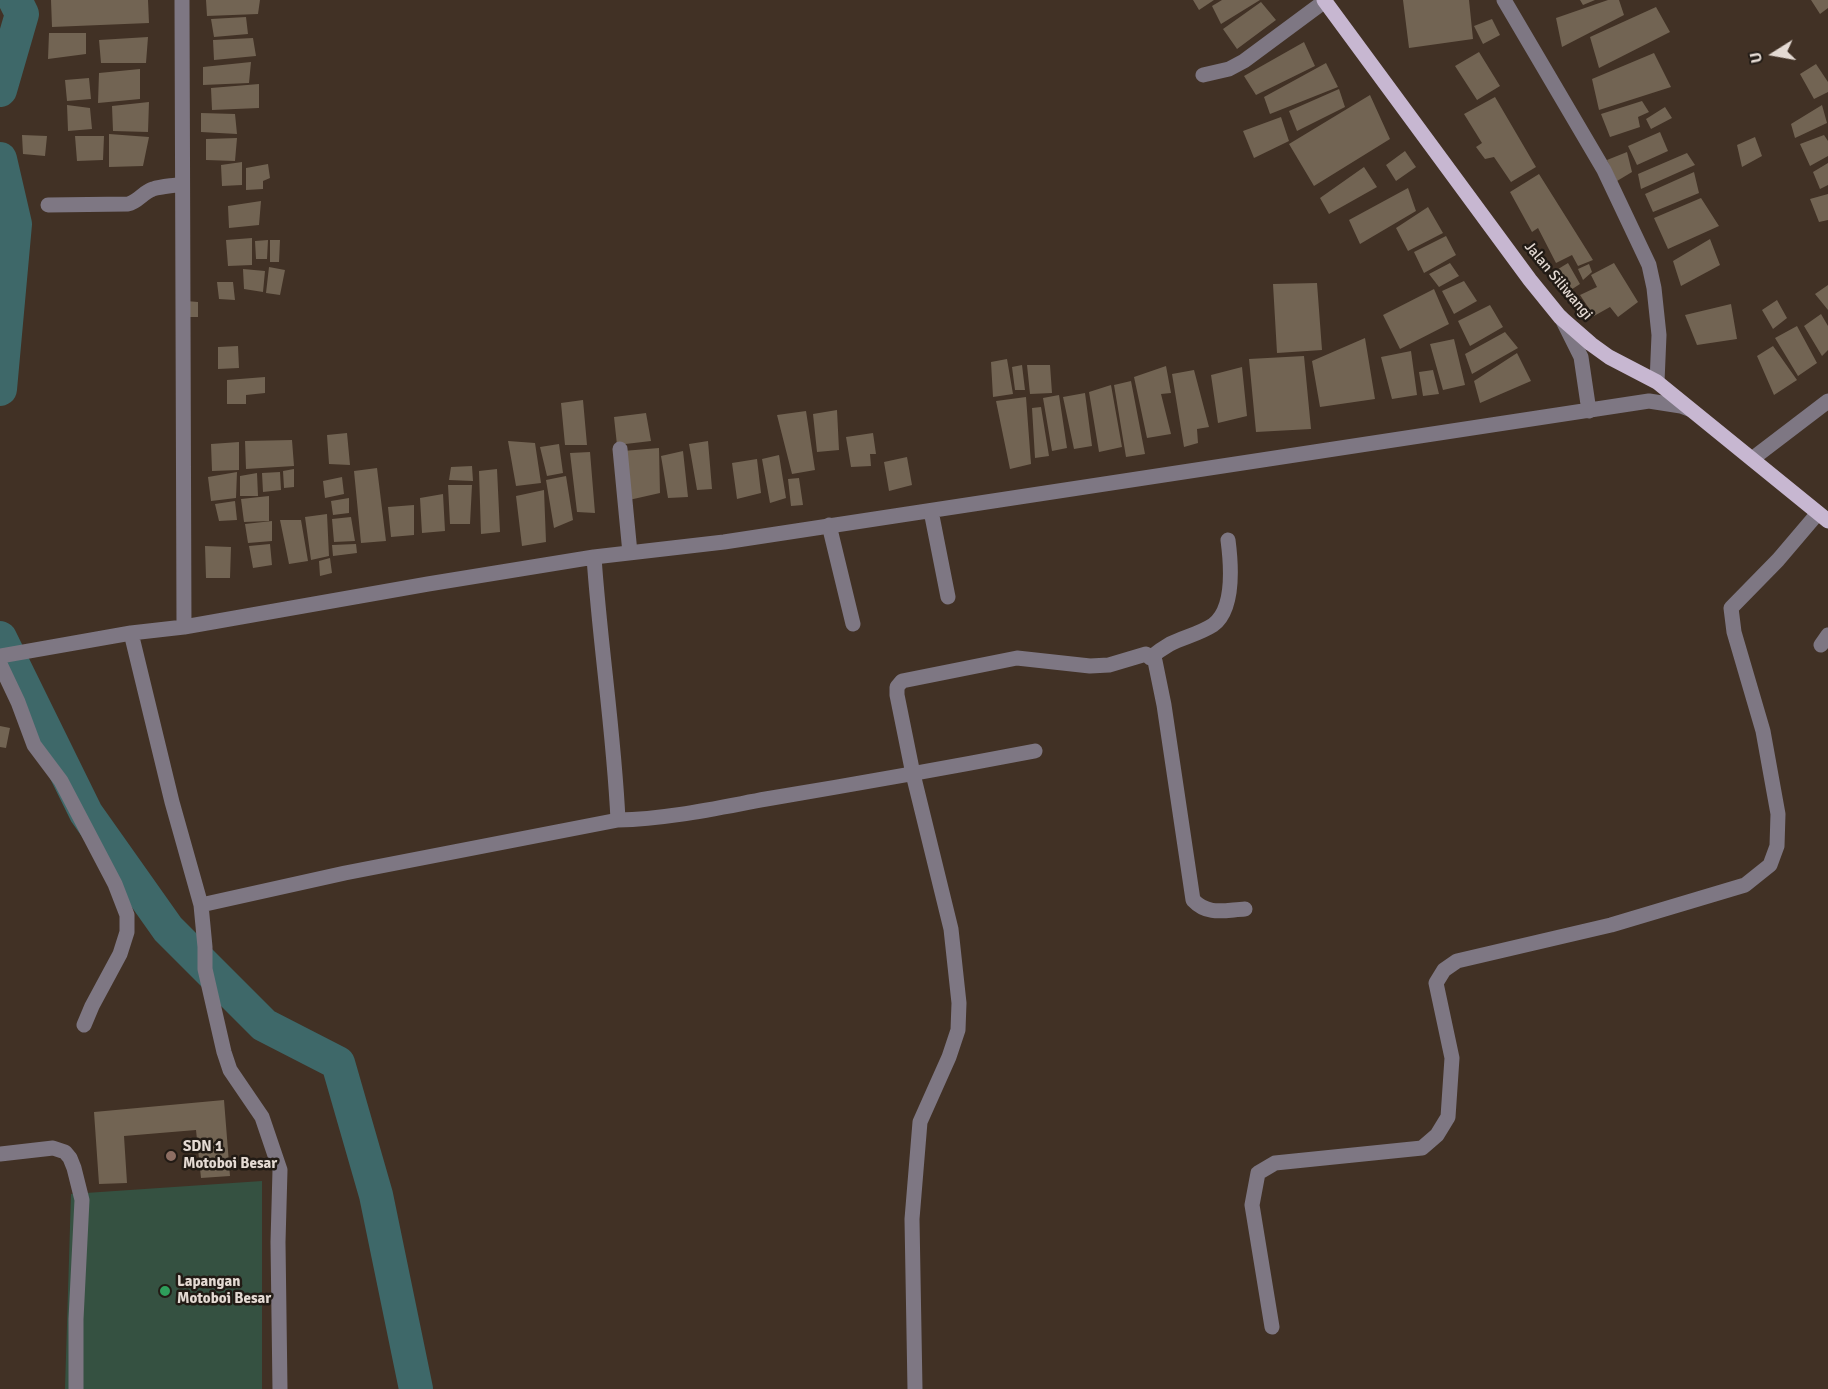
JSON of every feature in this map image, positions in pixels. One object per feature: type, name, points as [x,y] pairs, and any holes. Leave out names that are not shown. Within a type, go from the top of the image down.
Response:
[{"type":"main road","name":"Jalan Siliwangi","points":[[1325,1],[1530,280],[1560,316],[1609,357],[1657,382],[1823,517]]},
{"type":"street","points":[[182,0],[184,627]]},
{"type":"street","points":[[1504,0],[1604,170],[1649,265],[1659,335],[1657,382]]},
{"type":"street","points":[[1203,75],[1229,69],[1244,61],[1325,1]]},
{"type":"street","points":[[48,205],[128,204],[134,203],[153,188],[182,184]]},
{"type":"street","points":[[1560,316],[1581,357],[1589,411]]},
{"type":"street","points":[[84,1025],[120,954],[127,932],[127,915],[116,884],[61,781],[34,745],[5,657],[131,633],[184,627],[594,557],[724,542],[1649,401],[1689,409]]},
{"type":"street","points":[[1746,454],[1828,401]]},
{"type":"street","points":[[620,448],[630,553]]},
{"type":"street","points":[[931,511],[948,597]]},
{"type":"street","points":[[1272,1328],[1252,1205],[1257,1173],[1275,1163],[1422,1148],[1437,1135],[1448,1117],[1452,1058],[1436,983],[1444,970],[1457,961],[1611,925],[1745,885],[1770,865],[1777,846],[1778,814],[1763,731],[1734,632],[1731,608],[1823,517]]},
{"type":"street","points":[[830,525],[853,624]]},
{"type":"street","points":[[1150,658],[1169,645],[1214,624],[1221,617],[1226,605],[1232,569],[1228,540]]},
{"type":"street","points":[[594,557],[598,620],[612,727],[618,820]]},
{"type":"street","points":[[131,633],[172,802],[201,905],[205,969],[224,1052],[230,1070],[262,1117],[280,1170],[278,1242],[280,1389]]},
{"type":"street","points":[[915,1389],[912,1219],[920,1122],[950,1057],[958,1029],[958,1003],[951,929],[913,774],[897,687],[902,681],[1017,658],[1090,666],[1109,665],[1146,654],[1155,661],[1164,705],[1193,900],[1201,909],[1214,911],[1245,909]]},
{"type":"street","points":[[201,905],[345,873],[618,820],[652,818],[1035,751]]},
{"type":"street","points":[[0,1154],[53,1148],[65,1152],[74,1168],[82,1200],[76,1319],[76,1389]]},
{"type":"green space","name":"Lapangan Motoboi Besar","points":[[262,1181],[262,1389],[65,1389],[71,1194]]},
{"type":"building","points":[[51,0],[148,0],[149,23],[52,27]]},
{"type":"building","points":[[206,0],[260,0],[258,14],[207,16]]},
{"type":"building","points":[[1193,0],[1214,0],[1199,10]]},
{"type":"building","points":[[1222,0],[1260,0],[1221,24],[1212,6]]},
{"type":"building","points":[[1403,0],[1469,0],[1473,39],[1409,48]]},
{"type":"building","points":[[1580,0],[1595,0],[1583,5]]},
{"type":"building","points":[[1608,0],[1619,0],[1624,15],[1562,47],[1556,18]]},
{"type":"building","points":[[1811,0],[1828,0],[1828,8],[1820,14]]},
{"type":"building","points":[[1261,2],[1276,20],[1237,49],[1223,29]]},
{"type":"building","points":[[1656,7],[1670,32],[1599,68],[1590,37]]},
{"type":"building","points":[[246,17],[248,34],[214,37],[211,19]]},
{"type":"building","points":[[1492,19],[1500,35],[1483,44],[1474,26]]},
{"type":"building","points":[[49,33],[86,33],[86,54],[48,59]]},
{"type":"building","points":[[148,37],[146,63],[101,63],[99,40]]},
{"type":"building","points":[[253,38],[256,56],[214,60],[213,40]]},
{"type":"building","points":[[1304,42],[1315,66],[1256,95],[1244,76]]},
{"type":"building","points":[[1479,52],[1500,86],[1477,100],[1455,66]]},
{"type":"building","points":[[1654,53],[1671,87],[1599,110],[1592,79]]},
{"type":"building","points":[[251,62],[249,83],[203,85],[203,67]]},
{"type":"building","points":[[1326,63],[1338,87],[1270,114],[1264,97]]},
{"type":"building","points":[[1816,64],[1828,82],[1828,92],[1814,99],[1800,74]]},
{"type":"building","points":[[140,69],[140,99],[98,103],[99,73]]},
{"type":"building","points":[[89,78],[91,99],[67,101],[65,80]]},
{"type":"building","points":[[259,84],[259,108],[212,110],[211,88]]},
{"type":"building","points":[[1339,89],[1345,107],[1297,131],[1289,111]]},
{"type":"building","points":[[1370,95],[1390,139],[1314,186],[1289,144]]},
{"type":"building","points":[[1495,97],[1536,167],[1511,182],[1494,157],[1485,159],[1476,147],[1482,143],[1464,114]]},
{"type":"building","points":[[1642,101],[1649,112],[1638,117],[1640,127],[1610,137],[1601,114]]},
{"type":"building","points":[[149,102],[148,132],[113,131],[112,106]]},
{"type":"building","points":[[67,105],[90,108],[92,129],[68,131]]},
{"type":"building","points":[[1822,105],[1827,123],[1795,138],[1791,124]]},
{"type":"building","points":[[1665,107],[1672,118],[1651,129],[1646,119]]},
{"type":"building","points":[[201,113],[235,114],[237,134],[201,132]]},
{"type":"building","points":[[1281,117],[1289,141],[1254,158],[1243,131]]},
{"type":"building","points":[[1660,132],[1668,151],[1637,165],[1628,146]]},
{"type":"building","points":[[109,134],[149,137],[143,166],[109,167]]},
{"type":"building","points":[[22,135],[47,136],[45,156],[23,154]]},
{"type":"building","points":[[1824,135],[1828,141],[1828,156],[1810,166],[1800,144]]},
{"type":"building","points":[[75,136],[104,136],[103,160],[77,161]]},
{"type":"building","points":[[1755,137],[1762,156],[1742,167],[1737,145]]},
{"type":"building","points":[[237,138],[235,161],[206,160],[206,139]]},
{"type":"building","points":[[1405,151],[1416,167],[1396,181],[1386,165]]},
{"type":"building","points":[[1627,152],[1632,172],[1617,181],[1607,160]]},
{"type":"building","points":[[1687,153],[1695,165],[1641,189],[1638,174]]},
{"type":"building","points":[[242,162],[242,185],[222,186],[221,165]]},
{"type":"building","points":[[1828,163],[1828,185],[1820,189],[1813,172]]},
{"type":"building","points":[[268,164],[270,178],[263,181],[263,189],[246,190],[246,168]]},
{"type":"building","points":[[1364,167],[1377,187],[1329,214],[1320,198]]},
{"type":"building","points":[[1694,172],[1699,193],[1653,212],[1645,194]]},
{"type":"building","points":[[1539,174],[1593,260],[1578,266],[1572,255],[1556,263],[1538,228],[1532,232],[1510,192]]},
{"type":"building","points":[[1408,188],[1416,211],[1360,244],[1349,220]]},
{"type":"building","points":[[1828,194],[1828,220],[1819,222],[1810,199]]},
{"type":"building","points":[[1701,198],[1719,226],[1668,249],[1654,218]]},
{"type":"building","points":[[261,201],[259,225],[229,228],[228,206]]},
{"type":"building","points":[[1428,207],[1443,233],[1408,251],[1396,228]]},
{"type":"building","points":[[1446,236],[1456,255],[1424,273],[1414,252]]},
{"type":"building","points":[[252,238],[252,265],[228,266],[226,240]]},
{"type":"building","points":[[1710,239],[1720,265],[1681,286],[1673,261]]},
{"type":"building","points":[[268,240],[267,259],[256,259],[255,241]]},
{"type":"building","points":[[270,240],[280,240],[279,262],[270,262]]},
{"type":"building","points":[[1450,263],[1459,276],[1439,287],[1429,274]]},
{"type":"building","points":[[1568,263],[1580,284],[1563,295],[1550,274]]},
{"type":"building","points":[[1614,263],[1638,302],[1618,317],[1610,307],[1594,316],[1580,295],[1597,287],[1591,275]]},
{"type":"building","points":[[1589,264],[1592,272],[1583,280],[1578,269]]},
{"type":"building","points":[[269,267],[285,270],[280,295],[266,293]]},
{"type":"building","points":[[243,269],[265,271],[263,292],[244,289]]},
{"type":"building","points":[[1464,281],[1477,301],[1454,314],[1442,291]]},
{"type":"building","points":[[217,282],[233,282],[235,300],[219,299]]},
{"type":"building","points":[[1317,283],[1322,350],[1277,353],[1273,284]]},
{"type":"building","points":[[1828,285],[1828,310],[1815,294]]},
{"type":"building","points":[[1434,289],[1449,324],[1400,349],[1383,315]]},
{"type":"building","points":[[1777,300],[1787,318],[1773,329],[1762,310]]},
{"type":"building","points":[[186,301],[198,302],[198,317],[187,317]]},
{"type":"building","points":[[1731,304],[1737,339],[1697,345],[1685,315]]},
{"type":"building","points":[[1490,305],[1503,327],[1470,346],[1458,321]]},
{"type":"building","points":[[1821,314],[1828,326],[1828,350],[1822,356],[1804,326]]},
{"type":"building","points":[[1797,326],[1817,363],[1798,376],[1775,338]]},
{"type":"building","points":[[1505,332],[1518,348],[1472,374],[1465,354]]},
{"type":"building","points":[[1365,338],[1375,399],[1320,407],[1312,361]]},
{"type":"building","points":[[1454,339],[1465,385],[1443,390],[1430,344]]},
{"type":"building","points":[[238,346],[239,368],[218,369],[218,347]]},
{"type":"building","points":[[1773,346],[1797,380],[1774,395],[1757,356]]},
{"type":"building","points":[[1411,351],[1417,395],[1392,399],[1381,357]]},
{"type":"building","points":[[1517,353],[1531,381],[1480,403],[1474,381]]},
{"type":"building","points":[[1304,356],[1311,429],[1256,432],[1249,359]]},
{"type":"building","points":[[1007,359],[1013,394],[993,397],[991,362]]},
{"type":"building","points":[[1022,365],[1025,390],[1015,390],[1012,367]]},
{"type":"building","points":[[1027,365],[1050,365],[1052,393],[1030,394]]},
{"type":"building","points":[[1166,366],[1171,393],[1161,394],[1171,434],[1147,438],[1134,377]]},
{"type":"building","points":[[1242,367],[1247,416],[1218,423],[1211,375]]},
{"type":"building","points":[[1194,370],[1209,427],[1197,429],[1198,443],[1184,447],[1172,374]]},
{"type":"building","points":[[1433,370],[1439,394],[1423,396],[1419,372]]},
{"type":"building","points":[[265,377],[265,393],[246,395],[246,404],[227,404],[227,380]]},
{"type":"building","points":[[1131,381],[1145,454],[1126,457],[1114,385]]},
{"type":"building","points":[[1111,385],[1122,447],[1099,452],[1089,392]]},
{"type":"building","points":[[1085,393],[1092,446],[1074,449],[1063,397]]},
{"type":"building","points":[[1059,395],[1067,448],[1052,451],[1043,398]]},
{"type":"building","points":[[1026,397],[1031,464],[1010,469],[996,401]]},
{"type":"building","points":[[583,400],[587,445],[565,445],[561,403]]},
{"type":"building","points":[[1041,407],[1049,456],[1035,458],[1032,408]]},
{"type":"building","points":[[837,410],[839,450],[817,452],[813,414]]},
{"type":"building","points":[[806,411],[815,470],[792,474],[777,415]]},
{"type":"building","points":[[646,413],[651,441],[617,445],[614,417]]},
{"type":"building","points":[[347,433],[350,465],[329,464],[327,435]]},
{"type":"building","points":[[873,433],[876,454],[870,454],[871,466],[851,467],[846,437]]},
{"type":"building","points":[[292,440],[294,466],[246,469],[245,441]]},
{"type":"building","points":[[508,441],[535,443],[541,483],[516,486]]},
{"type":"building","points":[[708,441],[712,489],[697,490],[689,444]]},
{"type":"building","points":[[239,442],[239,470],[212,471],[211,444]]},
{"type":"building","points":[[559,444],[563,473],[547,476],[540,447]]},
{"type":"building","points":[[659,448],[660,493],[629,500],[623,451]]},
{"type":"building","points":[[683,451],[688,497],[668,498],[661,456]]},
{"type":"building","points":[[590,452],[595,513],[577,512],[570,453]]},
{"type":"building","points":[[779,455],[786,498],[770,503],[762,459]]},
{"type":"building","points":[[907,457],[912,485],[889,491],[884,462]]},
{"type":"building","points":[[757,459],[761,493],[737,499],[732,463]]},
{"type":"building","points":[[472,466],[473,481],[449,480],[451,467]]},
{"type":"building","points":[[377,468],[386,541],[361,543],[354,471]]},
{"type":"building","points":[[294,469],[294,487],[284,488],[283,471]]},
{"type":"building","points":[[497,469],[500,532],[481,534],[479,471]]},
{"type":"building","points":[[237,472],[236,498],[211,501],[208,477]]},
{"type":"building","points":[[280,472],[281,490],[263,492],[262,473]]},
{"type":"building","points":[[257,473],[258,496],[240,496],[240,476]]},
{"type":"building","points":[[566,476],[573,520],[554,528],[546,480]]},
{"type":"building","points":[[342,477],[344,494],[325,498],[323,481]]},
{"type":"building","points":[[799,478],[803,505],[791,506],[788,479]]},
{"type":"building","points":[[448,485],[472,485],[470,524],[450,524]]},
{"type":"building","points":[[544,490],[546,542],[522,546],[516,496]]},
{"type":"building","points":[[443,494],[445,531],[422,533],[420,498]]},
{"type":"building","points":[[269,496],[269,521],[244,522],[241,499]]},
{"type":"building","points":[[349,498],[349,513],[333,515],[331,501]]},
{"type":"building","points":[[235,501],[237,520],[219,521],[215,504]]},
{"type":"building","points":[[414,505],[414,535],[391,537],[388,507]]},
{"type":"building","points":[[327,514],[329,556],[311,560],[305,517]]},
{"type":"building","points":[[351,517],[355,541],[334,542],[332,519]]},
{"type":"building","points":[[280,520],[301,520],[308,561],[289,564]]},
{"type":"building","points":[[272,521],[272,541],[248,543],[245,524]]},
{"type":"building","points":[[270,544],[272,565],[253,568],[249,546]]},
{"type":"building","points":[[356,544],[357,553],[333,556],[332,545]]},
{"type":"building","points":[[205,546],[231,547],[230,578],[206,578]]},
{"type":"building","points":[[330,558],[332,573],[320,576],[319,561]]},
{"type":"building","points":[[0,726],[10,728],[6,748],[0,747]]},
{"type":"building","name":"SDN 1 Motoboi Besar","points":[[224,1100],[230,1176],[201,1178],[196,1130],[124,1136],[127,1183],[99,1184],[94,1112]]},
{"type":"waterway","points":[[0,90],[22,14],[15,0]]},
{"type":"waterway","points":[[0,159],[15,224],[0,389]]},
{"type":"waterway","points":[[0,638],[86,813],[168,929],[264,1025],[338,1063],[376,1195],[416,1389]]},
{"type":"place","name":"SDN 1 Motoboi Besar","points":[[171,1156]]},
{"type":"place","name":"Lapangan Motoboi Besar","points":[[165,1291]]}]
